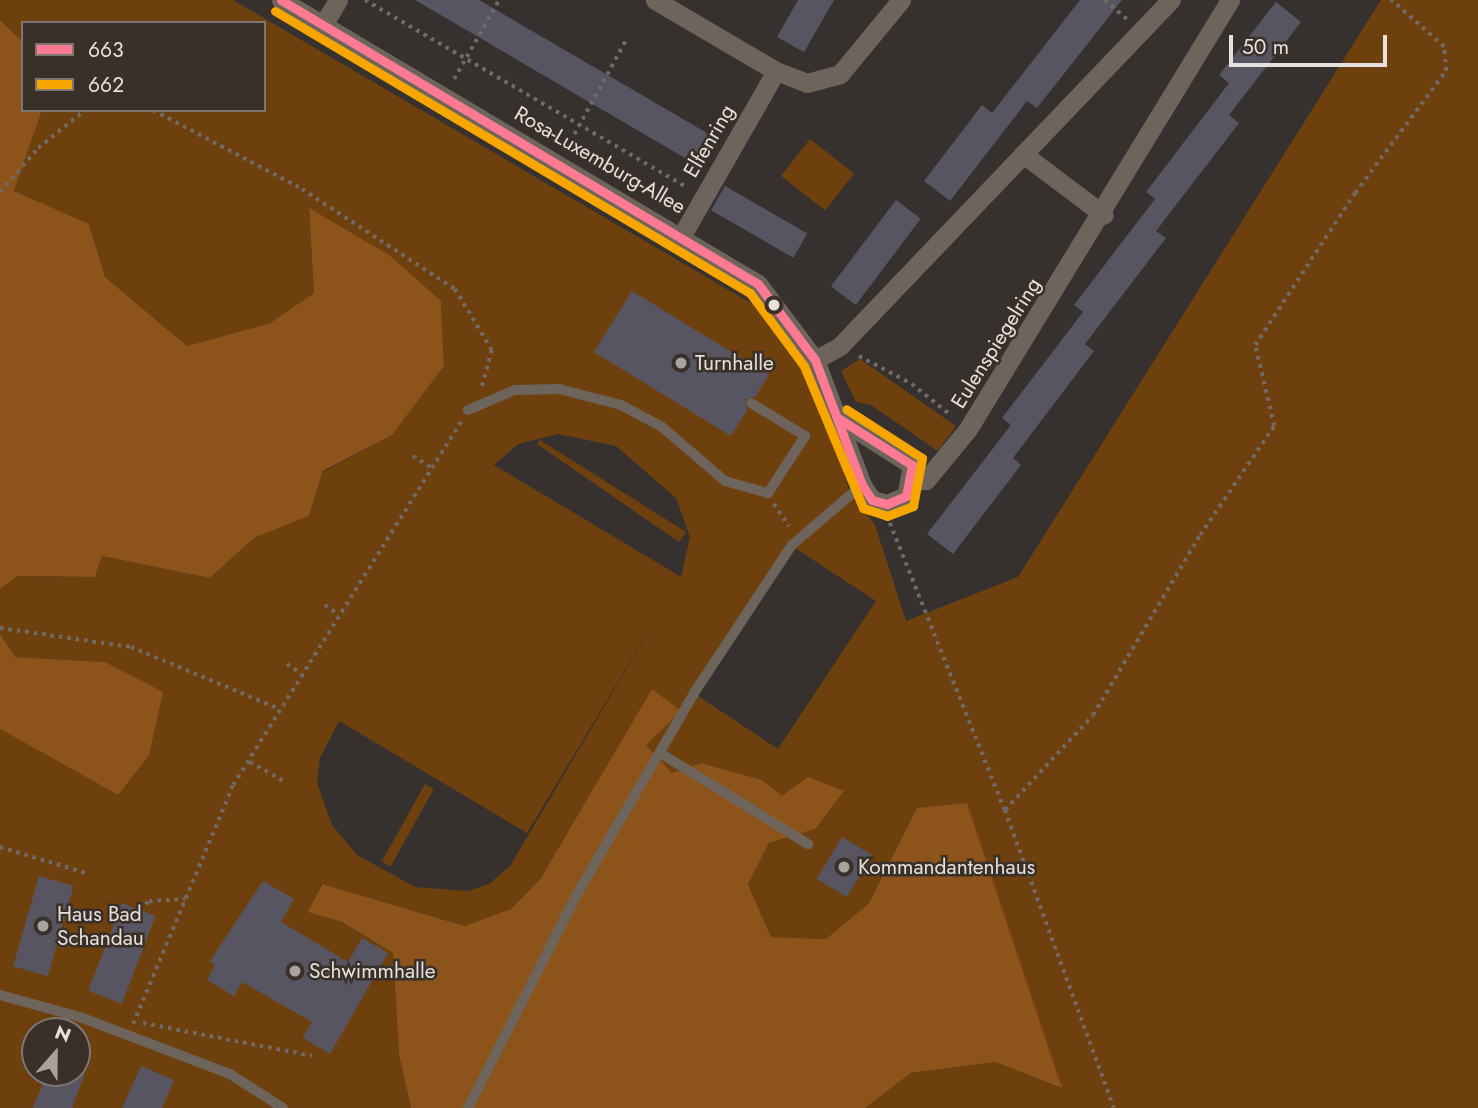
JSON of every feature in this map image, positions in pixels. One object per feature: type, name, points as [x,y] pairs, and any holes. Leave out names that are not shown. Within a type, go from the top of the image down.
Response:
[{"type":"street","name":"Rosa-Luxemburg-Allee","points":[[281,0],[682,235],[758,284],[815,360],[862,485]]},
{"type":"street","points":[[323,25],[338,0]]},
{"type":"street","points":[[655,0],[776,71],[807,83],[840,74],[901,0]]},
{"type":"street","points":[[815,360],[840,346],[1171,0]]},
{"type":"street","name":"Eulenspiegelring","points":[[914,481],[926,480],[968,429],[1104,215],[1230,0]]},
{"type":"street","name":"Elfenring","points":[[682,235],[776,71]]},
{"type":"street","points":[[1023,153],[1104,215]]},
{"type":"street","points":[[838,418],[900,454],[912,465],[914,481],[906,496],[887,504],[872,500],[862,485]]},
{"type":"lane","points":[[468,410],[515,390],[548,389],[621,405],[662,427],[725,481],[768,494],[805,436],[751,403]]},
{"type":"lane","points":[[468,1108],[576,896],[660,753],[792,545],[862,485]]},
{"type":"lane","points":[[660,753],[808,844]]},
{"type":"lane","points":[[0,995],[128,1035],[230,1074],[283,1108]]},
{"type":"path","points":[[365,0],[703,197]]},
{"type":"path","points":[[444,96],[499,0]]},
{"type":"path","points":[[1105,0],[1141,30]]},
{"type":"path","points":[[1005,810],[1093,715],[1200,535],[1274,426],[1255,345],[1355,193],[1446,71],[1444,47],[1391,0]]},
{"type":"path","points":[[559,163],[626,40]]},
{"type":"path","points":[[0,192],[38,148],[83,112]]},
{"type":"path","points":[[128,1035],[233,785],[250,762],[280,709],[486,380],[492,350],[455,289],[302,189],[157,112]]},
{"type":"path","points":[[840,346],[912,384],[968,429]]},
{"type":"path","points":[[413,456],[432,468]]},
{"type":"path","points":[[768,494],[789,523],[792,545]]},
{"type":"path","points":[[887,504],[1005,810],[1114,1108]]},
{"type":"path","points":[[325,605],[339,615]]},
{"type":"path","points":[[0,628],[131,647],[280,709]]},
{"type":"path","points":[[287,664],[302,674]]},
{"type":"path","points":[[250,762],[285,782]]},
{"type":"path","points":[[0,847],[89,874]]},
{"type":"path","points":[[139,910],[149,901],[185,899]]},
{"type":"path","points":[[134,1021],[312,1056]]},
{"type":"shaded area","points":[[0,0],[233,0],[773,316],[819,389],[849,490],[875,525],[906,621],[1018,577],[1381,0],[1478,0],[1478,1108],[865,1108],[911,1073],[995,1062],[1061,1088],[917,808],[869,903],[826,939],[771,937],[748,883],[769,843],[815,829],[762,780],[701,763],[672,773],[646,745],[653,690],[541,878],[511,909],[466,926],[321,884],[309,912],[342,922],[393,953],[399,1055],[411,1108],[0,1108],[0,729],[118,795],[105,662],[15,657],[0,634],[0,589],[18,576],[95,577],[102,556],[210,578],[254,538],[309,516],[323,472],[392,435],[444,366],[441,301],[309,209],[314,293],[270,323],[187,346],[105,277],[89,224],[14,191],[41,112],[266,112],[266,21],[21,21],[21,40],[0,20]],"holes":[[[558,434],[616,446],[676,498],[690,537],[681,577],[494,465],[518,444]],[[792,546],[876,601],[778,749],[695,694]],[[665,604],[510,866],[489,884],[468,891],[415,887],[357,855],[332,825],[317,783],[320,758],[339,721],[527,833]]]},
{"type":"shaded area","points":[[0,20],[21,40],[21,112],[41,112],[14,191],[89,224],[105,277],[187,346],[270,323],[314,293],[309,208],[389,255],[441,301],[444,366],[392,435],[323,471],[309,516],[254,538],[210,578],[102,556],[95,577],[18,576],[0,589]]},
{"type":"shaded area","points":[[810,139],[854,173],[825,211],[781,176]]},
{"type":"shaded area","points":[[860,359],[956,426],[938,451],[871,405],[856,402],[841,371]]},
{"type":"shaded area","points":[[540,440],[686,532],[679,542],[537,444]]},
{"type":"shaded area","points":[[0,634],[15,657],[105,662],[163,692],[149,755],[118,795],[0,729]]},
{"type":"shaded area","points":[[652,689],[681,711],[646,745],[672,773],[701,763],[762,780],[782,796],[808,777],[844,791],[815,829],[769,843],[748,884],[771,937],[826,939],[869,903],[917,808],[967,803],[1062,1088],[995,1062],[911,1073],[865,1108],[411,1108],[399,1055],[393,953],[342,922],[308,912],[322,884],[465,926],[511,909],[541,878]]},
{"type":"shaded area","points":[[425,784],[434,789],[391,867],[382,862]]},
{"type":"building","points":[[415,0],[479,0],[719,140],[702,168]]},
{"type":"building","points":[[798,0],[834,0],[804,52],[777,37]]},
{"type":"building","points":[[1080,0],[1122,0],[1037,108],[1027,101],[950,201],[924,181],[982,105],[992,113]]},
{"type":"building","points":[[1276,2],[1301,22],[1229,115],[1239,123],[1156,231],[1166,238],[1085,344],[1094,351],[1013,458],[1021,465],[953,554],[927,534],[1011,425],[1002,418],[1083,312],[1074,305],[1155,199],[1146,192],[1229,83],[1219,75]]},
{"type":"building","points":[[725,186],[807,233],[793,258],[711,210]]},
{"type":"building","points":[[896,200],[921,219],[856,305],[831,286]]},
{"type":"building","name":"Turnhalle","points":[[632,291],[769,375],[755,397],[745,399],[747,410],[731,436],[594,352]]},
{"type":"building","name":"Kommandantenhaus","points":[[842,837],[872,855],[847,897],[817,879]]},
{"type":"building","name":"Haus Bad Schandau","points":[[39,876],[74,886],[48,976],[13,966]]},
{"type":"building","name":"Schwimmhalle","points":[[263,881],[294,899],[281,922],[348,962],[362,938],[388,953],[330,1054],[303,1038],[312,1022],[242,982],[234,996],[207,980],[215,965],[210,961]]},
{"type":"building","points":[[122,903],[156,916],[122,1004],[88,991]]},
{"type":"building","points":[[141,1066],[174,1080],[162,1108],[122,1108]]},
{"type":"building","points":[[41,1087],[80,1087],[72,1108],[33,1108]]},
{"type":"transit line","name":"663","points":[[281,0],[758,284],[815,360],[862,485],[872,500],[887,504],[906,496],[912,465],[838,418]]},
{"type":"transit line","name":"662","points":[[275,11],[750,293],[804,366],[863,508],[887,516],[913,506],[922,458],[846,409]]},
{"type":"place","name":"Turnhalle","points":[[681,363]]},
{"type":"place","name":"Kommandantenhaus","points":[[844,867]]},
{"type":"place","name":"Haus Bad Schandau","points":[[43,926]]},
{"type":"place","name":"Schwimmhalle","points":[[295,971]]}]
